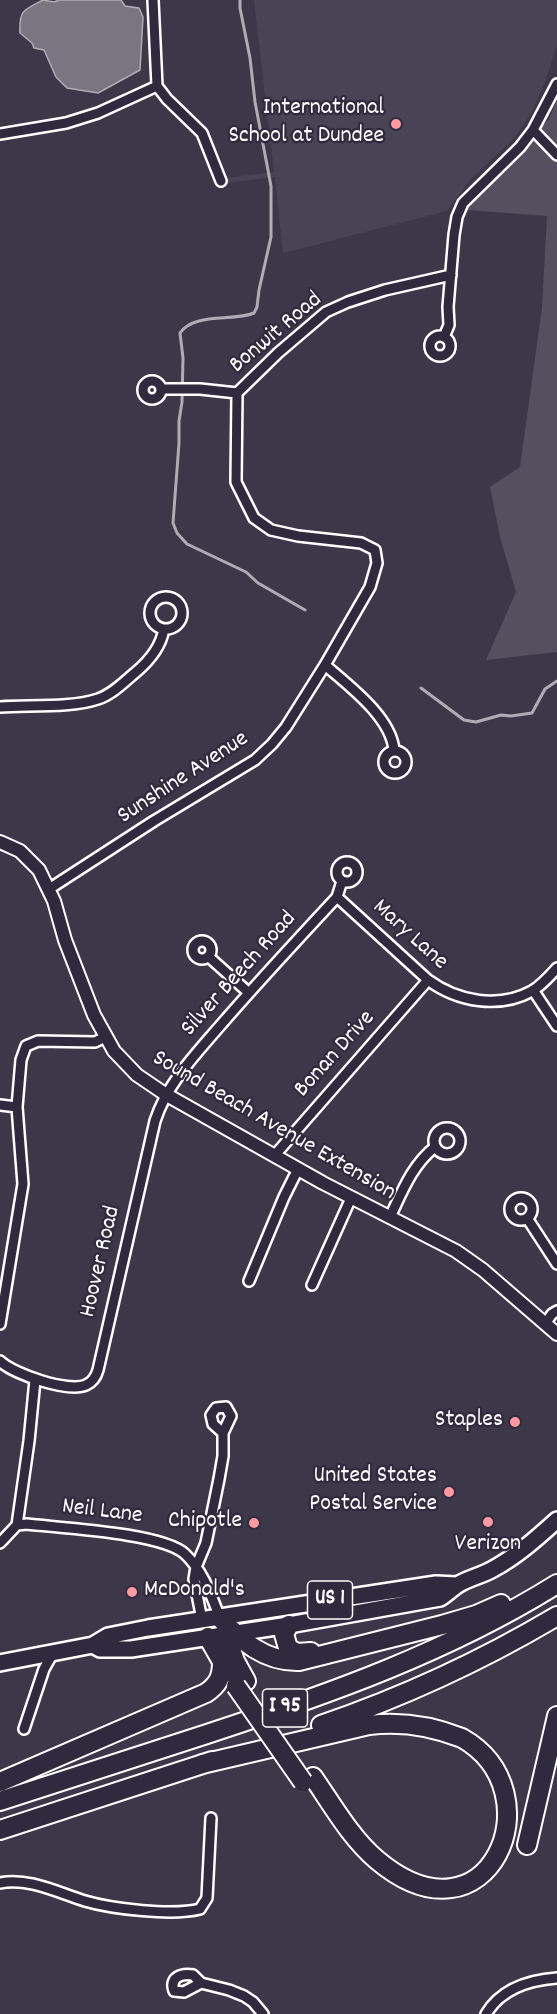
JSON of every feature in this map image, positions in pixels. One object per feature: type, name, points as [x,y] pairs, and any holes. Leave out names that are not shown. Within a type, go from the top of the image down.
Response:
[{"type":"highway","points":[[218,1628],[275,1659],[290,1661],[314,1658],[476,1615],[557,1577]]},
{"type":"highway","name":"I 95","points":[[0,1801],[235,1725],[361,1681],[462,1636],[557,1584]]},
{"type":"highway","name":"I 95","points":[[0,1830],[327,1723],[390,1700],[480,1658],[557,1616]]},
{"type":"highway","points":[[289,1625],[285,1630],[285,1642],[291,1650],[297,1653],[363,1646]]},
{"type":"highway","points":[[0,1782],[206,1693],[218,1683],[222,1670],[218,1628]]},
{"type":"highway","points":[[218,1628],[235,1661],[241,1683]]},
{"type":"highway","points":[[222,1662],[241,1683],[308,1779],[355,1854],[372,1870],[390,1883],[410,1893],[442,1900],[465,1898],[486,1891]]},
{"type":"highway","points":[[519,1862],[529,1842],[557,1716]]},
{"type":"highway","points":[[202,1764],[369,1725],[395,1723],[432,1728],[473,1744],[491,1756],[505,1771],[516,1791],[520,1806],[521,1822],[518,1839],[503,1864],[482,1881],[453,1888],[423,1885],[396,1873],[369,1853],[308,1779]]},
{"type":"main road","name":"US 1","points":[[218,1628],[289,1625],[428,1601],[451,1592],[457,1585],[507,1561],[557,1520]]},
{"type":"main road","name":"US 1","points":[[0,1663],[93,1645],[100,1649],[130,1649],[218,1628],[436,1584],[457,1585]]},
{"type":"street","points":[[153,0],[157,86],[202,133],[221,181]]},
{"type":"street","points":[[444,337],[449,325],[448,307],[454,235],[457,217],[463,203],[514,153],[533,130],[557,84]]},
{"type":"street","points":[[0,134],[66,123],[98,114],[157,86]]},
{"type":"street","points":[[533,130],[557,155]]},
{"type":"street","name":"Bonwit Road","points":[[375,550],[361,543],[298,536],[271,530],[254,518],[236,482],[237,393],[278,353],[326,312],[385,290],[451,275]]},
{"type":"street","points":[[161,389],[237,393]]},
{"type":"street","name":"Sunshine Avenue","points":[[50,890],[154,821],[255,760],[286,727],[370,587],[378,560],[375,550]]},
{"type":"street","points":[[0,707],[78,703],[100,699],[114,690],[153,654],[164,629]]},
{"type":"street","points":[[325,665],[379,717],[392,736],[394,750]]},
{"type":"street","name":"Sound Beach Avenue Extension","points":[[0,842],[20,851],[39,870],[50,890],[74,967],[89,1005],[105,1038],[128,1067],[165,1094],[274,1156],[464,1256],[557,1334]]},
{"type":"street","name":"Silver Beech Road","points":[[165,1094],[191,1059],[337,897],[342,882]]},
{"type":"street","name":"Mary Lane","points":[[337,897],[428,980],[440,988],[465,998],[480,1001],[505,1000],[533,990],[544,983],[557,968]]},
{"type":"street","points":[[209,957],[249,993]]},
{"type":"street","name":"Bonan Drive","points":[[274,1156],[428,980]]},
{"type":"street","points":[[533,990],[557,1026]]},
{"type":"street","points":[[0,1324],[23,1184],[17,1107],[21,1060],[26,1046],[38,1041],[95,1042],[105,1038]]},
{"type":"street","name":"Hoover Road","points":[[0,1361],[7,1368],[35,1380],[78,1387],[89,1384],[96,1375],[155,1121],[165,1094]]},
{"type":"street","points":[[0,1105],[17,1107]]},
{"type":"street","points":[[390,1217],[416,1167],[425,1155],[435,1148]]},
{"type":"street","points":[[249,1281],[298,1169]]},
{"type":"street","points":[[312,1285],[351,1198]]},
{"type":"street","points":[[527,1218],[557,1264]]},
{"type":"street","points":[[545,1324],[557,1311]]},
{"type":"street","points":[[0,1542],[16,1525],[29,1441],[35,1380]]},
{"type":"street","points":[[218,1628],[194,1579],[206,1544],[223,1456],[224,1433]]},
{"type":"street","name":"Neil Lane","points":[[16,1525],[54,1527],[157,1541],[177,1548],[187,1556],[203,1576],[218,1628]]},
{"type":"street","points":[[24,1729],[44,1669],[55,1651]]},
{"type":"street","points":[[0,1883],[25,1882],[102,1905],[155,1910],[192,1911],[200,1909],[207,1898],[212,1818]]},
{"type":"street","points":[[486,2014],[499,1998],[519,1986],[543,1979],[557,1978]]},
{"type":"street","points":[[201,1983],[244,1996],[253,2002],[263,2014]]},
{"type":"shaded area","points":[[43,0],[54,2],[59,0],[121,0],[125,6],[139,8],[143,17],[140,70],[98,93],[67,88],[56,77],[44,50],[34,48],[32,43],[20,33],[20,19],[24,11]]},
{"type":"shaded area","name":"International School at Dundee","points":[[254,0],[557,0],[557,45],[532,112],[515,137],[469,181],[447,211],[283,253],[275,177],[225,183],[225,178],[274,172]]},
{"type":"shaded area","points":[[557,100],[557,652],[486,660],[516,592],[500,537],[490,487],[520,467],[542,308],[547,216],[467,210],[477,192],[549,119]]},
{"type":"waterway","points":[[240,0],[255,102],[271,186],[271,237],[254,313],[195,322],[186,326],[180,333],[183,358],[182,402],[173,523],[177,533],[187,544],[246,572],[258,583],[305,610]]},
{"type":"waterway","points":[[421,688],[464,720],[476,722],[501,715],[532,713],[545,689],[557,681]]},
{"type":"place","name":"International School at Dundee","points":[[396,124]]},
{"type":"place","name":"Staples","points":[[515,1422]]},
{"type":"place","name":"United States Postal Service","points":[[449,1492]]},
{"type":"place","name":"Verizon","points":[[488,1522]]},
{"type":"place","name":"Chipotle","points":[[254,1523]]},
{"type":"place","name":"McDonald's","points":[[132,1592]]}]
